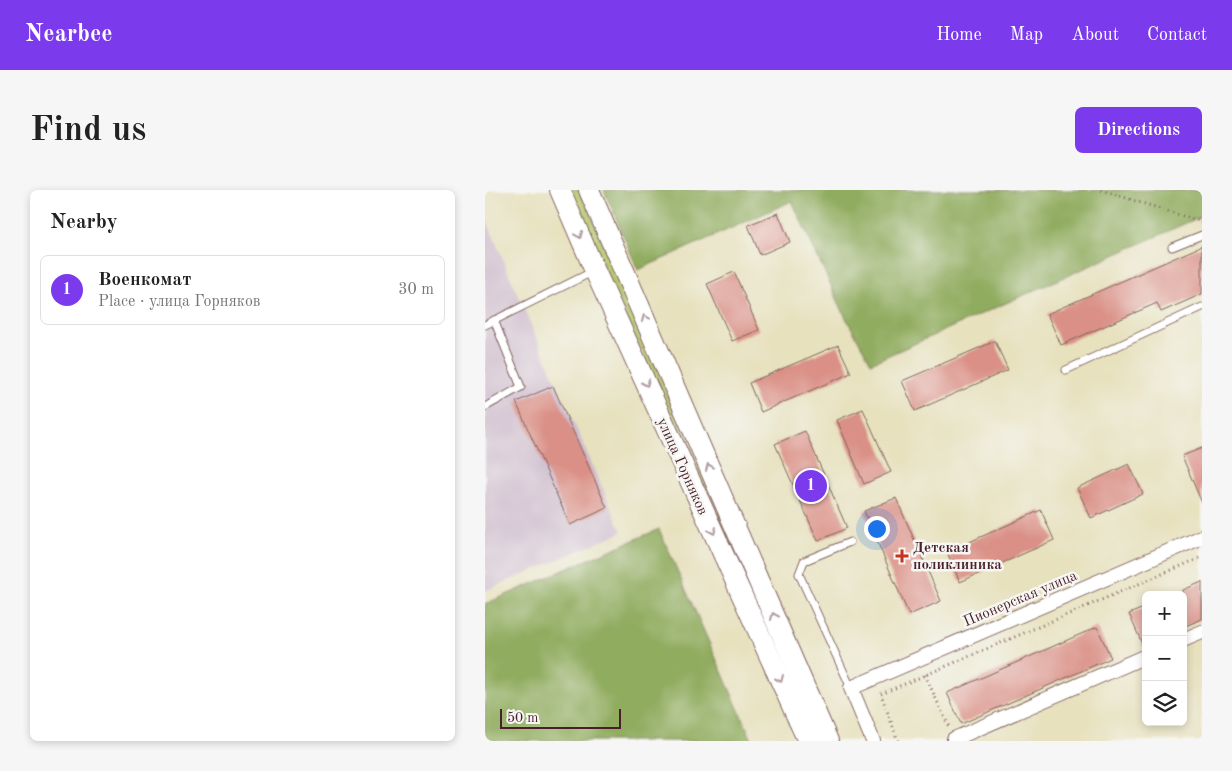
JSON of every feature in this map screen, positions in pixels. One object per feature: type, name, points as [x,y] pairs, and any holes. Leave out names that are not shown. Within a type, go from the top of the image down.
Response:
[{"type":"street","name":"улица Горняков","points":[[560,190],[808,741]]},
{"type":"street","name":"улица Горняков","points":[[589,190],[828,741]]},
{"type":"street","name":"Пионерская улица","points":[[851,688],[1202,537]]},
{"type":"street","points":[[1187,638],[1202,632]]},
{"type":"street","points":[[955,740],[1142,658]]},
{"type":"street","points":[[851,688],[873,741]]},
{"type":"lane","points":[[1171,247],[1202,235]]},
{"type":"lane","points":[[485,325],[595,271]]},
{"type":"lane","points":[[1066,370],[1202,307]]},
{"type":"lane","points":[[485,407],[521,387],[494,320]]},
{"type":"lane","points":[[850,542],[804,561],[799,574],[851,688]]},
{"type":"path","points":[[1101,190],[1202,222]]},
{"type":"path","points":[[898,741],[881,694],[1202,557]]},
{"type":"path","points":[[925,675],[955,740]]},
{"type":"shaded area","points":[[485,216],[622,532],[485,591]]},
{"type":"green space","points":[[569,190],[580,190],[818,741]]},
{"type":"green space","points":[[604,190],[1202,190],[1202,216],[871,363],[846,318],[792,201],[638,270]]},
{"type":"green space","points":[[659,529],[752,740],[485,741],[485,604]]},
{"type":"building","points":[[778,213],[790,242],[760,255],[748,225]]},
{"type":"building","points":[[1202,246],[1202,294],[1161,312],[1157,303],[1061,345],[1047,314]]},
{"type":"building","points":[[734,272],[759,330],[732,341],[707,284]]},
{"type":"building","points":[[995,341],[1008,370],[915,411],[902,381]]},
{"type":"building","points":[[838,345],[851,373],[761,412],[749,383]]},
{"type":"building","points":[[553,386],[607,508],[570,525],[516,402]]},
{"type":"building","points":[[863,409],[891,472],[864,484],[837,420]]},
{"type":"building","points":[[805,431],[847,528],[818,541],[775,444]]},
{"type":"building","points":[[1202,448],[1202,503],[1182,456]]},
{"type":"building","points":[[1129,464],[1143,494],[1091,518],[1077,488]]},
{"type":"building","name":"Детская поликлиника","points":[[896,498],[941,601],[909,615],[864,511]]},
{"type":"building","points":[[1041,510],[1054,540],[960,582],[947,552]]},
{"type":"building","points":[[1202,582],[1202,619],[1187,625],[1187,591],[1183,590]]},
{"type":"building","points":[[1142,609],[1142,643],[1129,614]]},
{"type":"building","points":[[1097,627],[1111,658],[961,724],[947,693]]},
{"type":"place","name":"Военкомат","points":[[811,486]]},
{"type":"place","name":"Детская поликлиника","points":[[902,556]]}]
